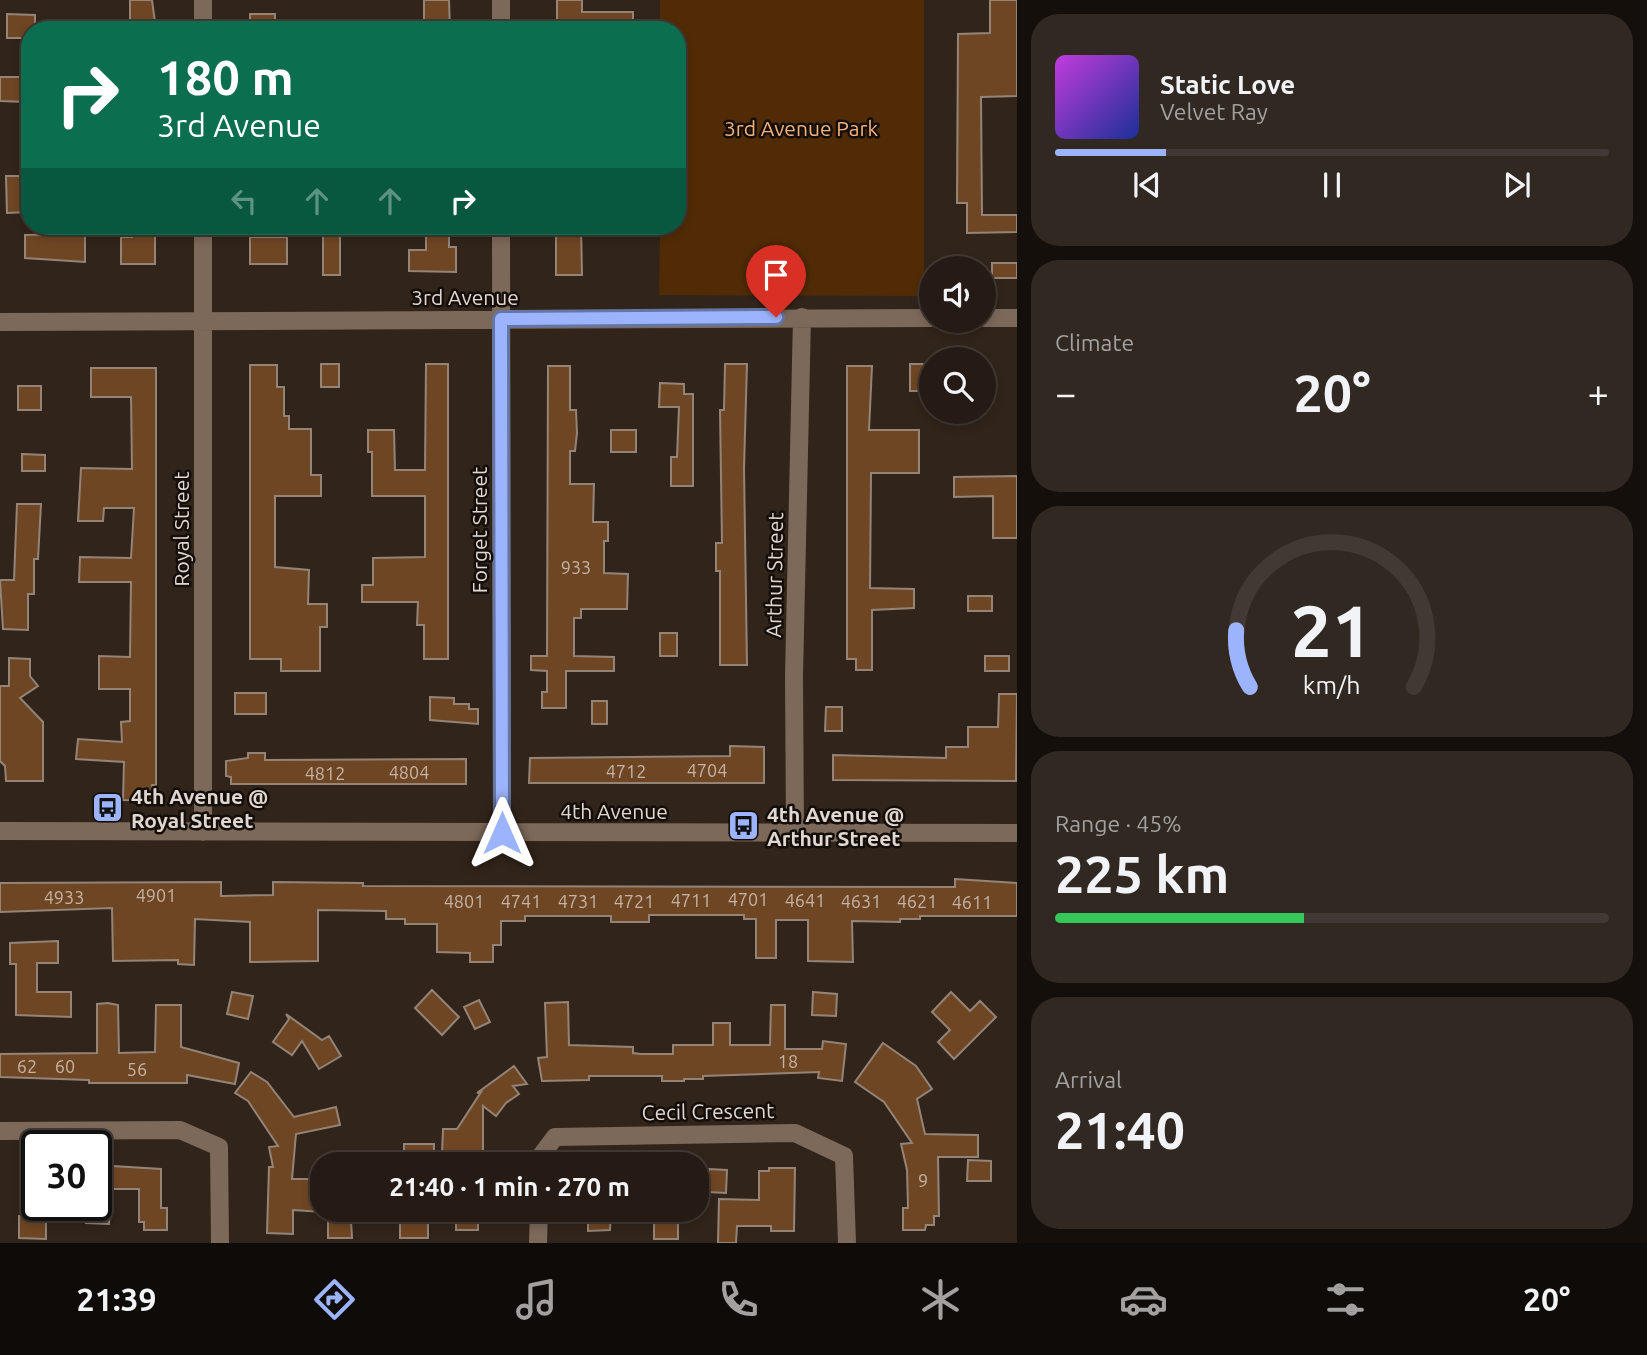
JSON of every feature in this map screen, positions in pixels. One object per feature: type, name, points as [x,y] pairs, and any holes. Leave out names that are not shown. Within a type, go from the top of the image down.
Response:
[{"type":"street","points":[[203,0],[203,21]]},
{"type":"street","points":[[500,0],[501,21]]},
{"type":"street","name":"Royal Street","points":[[203,235],[203,832]]},
{"type":"street","name":"Forget Street","points":[[501,235],[502,833]]},
{"type":"street","name":"Arthur Street","points":[[795,834],[802,317]]},
{"type":"street","name":"3rd Avenue","points":[[0,322],[919,318]]},
{"type":"street","points":[[996,318],[1017,318]]},
{"type":"street","name":"4th Avenue","points":[[0,831],[795,834],[1017,832]]},
{"type":"street","points":[[0,1131],[180,1130],[219,1147],[220,1243]]},
{"type":"street","name":"Cecil Crescent","points":[[544,1152],[555,1137],[795,1133],[844,1156],[847,1243]]},
{"type":"street","points":[[538,1243],[539,1222]]},
{"type":"green space","name":"3rd Avenue Park","points":[[660,0],[924,0],[924,256],[919,256],[919,296],[659,295],[660,235],[686,235],[686,21],[660,21]]},
{"type":"building","points":[[130,0],[152,0],[155,21],[130,21]]},
{"type":"building","points":[[424,0],[449,0],[450,21],[424,21]]},
{"type":"building","points":[[557,0],[582,0],[582,12],[633,12],[633,21],[557,21]]},
{"type":"building","points":[[990,0],[1017,0],[1017,96],[981,97],[982,215],[1017,215],[1017,232],[967,233],[967,203],[957,203],[958,34],[990,33]]},
{"type":"building","points":[[7,14],[35,15],[35,21],[21,21],[21,38],[7,38]]},
{"type":"building","points":[[250,14],[275,14],[275,21],[250,21]]},
{"type":"building","points":[[0,77],[21,77],[21,102],[0,101]]},
{"type":"building","points":[[6,176],[21,176],[21,212],[7,213]]},
{"type":"building","points":[[25,235],[85,235],[85,262],[25,258]]},
{"type":"building","points":[[155,235],[155,264],[121,264],[121,237]]},
{"type":"building","points":[[323,235],[340,235],[340,275],[323,275]]},
{"type":"building","points":[[426,235],[449,235],[449,247],[456,247],[456,272],[409,271],[409,250],[426,250]]},
{"type":"building","points":[[556,235],[581,235],[582,275],[556,275]]},
{"type":"building","points":[[250,237],[287,237],[287,264],[250,264]]},
{"type":"building","points":[[996,263],[1017,263],[1017,278],[996,278]]},
{"type":"building","points":[[321,364],[339,364],[339,387],[321,387]]},
{"type":"building","points":[[426,364],[448,364],[448,659],[424,659],[424,625],[417,625],[418,602],[362,602],[362,585],[373,585],[373,558],[425,557],[425,496],[372,496],[372,452],[368,452],[368,430],[394,430],[395,470],[425,470]]},
{"type":"building","points":[[725,364],[747,364],[744,468],[747,665],[720,665],[720,571],[716,571],[716,543],[722,543],[720,410],[724,410]]},
{"type":"building","points":[[910,364],[919,364],[919,391],[910,391]]},
{"type":"building","points":[[250,365],[277,365],[277,387],[284,387],[284,416],[289,416],[289,429],[311,429],[311,475],[321,475],[321,496],[275,496],[275,567],[309,570],[308,604],[327,604],[327,627],[320,627],[320,671],[281,671],[281,659],[250,659]]},
{"type":"building","points":[[548,366],[570,366],[570,410],[576,410],[577,433],[575,451],[570,451],[570,484],[594,484],[593,522],[608,522],[608,541],[604,541],[604,573],[628,574],[627,609],[581,609],[581,618],[574,618],[574,656],[614,657],[614,671],[566,671],[566,708],[542,708],[542,692],[547,692],[547,671],[531,670],[531,656],[547,656]]},
{"type":"building","points":[[847,366],[872,366],[869,430],[919,430],[919,473],[871,473],[870,588],[914,589],[914,608],[872,610],[872,670],[856,670],[856,659],[847,659]]},
{"type":"building","points":[[91,368],[156,368],[156,785],[152,785],[152,801],[123,800],[124,762],[76,759],[78,739],[122,742],[121,722],[130,721],[130,689],[99,689],[99,656],[130,657],[131,582],[79,582],[80,557],[131,558],[134,508],[104,508],[103,521],[78,521],[81,468],[132,469],[131,397],[91,397]]},
{"type":"building","points":[[660,383],[684,384],[684,394],[693,394],[693,486],[671,486],[671,457],[677,457],[679,407],[659,407]]},
{"type":"building","points":[[18,386],[41,386],[41,410],[18,410]]},
{"type":"building","points":[[611,430],[636,430],[636,452],[611,452]]},
{"type":"building","points":[[22,454],[45,455],[45,471],[22,471]]},
{"type":"building","points":[[1017,476],[1017,538],[993,538],[993,496],[954,497],[954,477]]},
{"type":"building","points":[[17,504],[41,504],[38,559],[34,559],[34,594],[28,594],[28,630],[3,629],[0,580],[14,580]]},
{"type":"building","points":[[968,596],[992,596],[992,611],[968,611]]},
{"type":"building","points":[[660,633],[677,633],[677,656],[660,656]]},
{"type":"building","points":[[985,656],[1009,656],[1009,671],[985,671]]},
{"type":"building","points":[[9,658],[30,659],[30,676],[38,686],[20,698],[43,722],[43,781],[6,781],[5,766],[0,761],[0,686],[9,686]]},
{"type":"building","points":[[235,693],[266,693],[266,714],[235,714]]},
{"type":"building","points":[[999,694],[1017,694],[1016,781],[833,780],[833,755],[946,758],[946,747],[968,747],[968,727],[998,727]]},
{"type":"building","points":[[430,697],[454,698],[454,704],[469,704],[469,709],[478,709],[478,724],[430,720]]},
{"type":"building","points":[[592,701],[607,701],[607,724],[592,724]]},
{"type":"building","points":[[826,707],[842,707],[842,731],[825,731]]},
{"type":"building","points":[[730,746],[764,747],[764,783],[529,783],[530,758],[730,756]]},
{"type":"building","points":[[248,753],[265,753],[265,760],[466,759],[466,784],[231,784],[231,777],[226,776],[226,761],[248,758]]},
{"type":"building","points":[[955,879],[1017,883],[1017,916],[920,916],[920,919],[900,919],[900,922],[852,921],[853,962],[808,961],[808,920],[776,920],[776,958],[756,958],[756,919],[744,919],[744,915],[649,915],[649,922],[611,922],[611,916],[525,916],[525,921],[501,921],[501,945],[493,945],[493,962],[470,962],[470,953],[437,952],[437,924],[405,924],[405,919],[386,919],[386,911],[318,910],[318,961],[250,962],[250,922],[195,919],[194,965],[178,964],[178,960],[113,961],[112,908],[0,912],[0,883],[221,882],[221,896],[273,895],[273,882],[363,883],[363,886],[955,887]]},
{"type":"building","points":[[58,941],[58,963],[37,963],[37,992],[71,992],[71,1017],[16,1015],[16,964],[10,964],[10,943]]},
{"type":"building","points":[[432,990],[459,1017],[442,1035],[415,1008]]},
{"type":"building","points":[[232,992],[253,996],[248,1019],[227,1014]]},
{"type":"building","points":[[813,992],[837,994],[836,1016],[812,1015]]},
{"type":"building","points":[[951,992],[970,1011],[980,1001],[996,1017],[954,1059],[938,1042],[950,1030],[932,1012]]},
{"type":"building","points":[[479,1000],[490,1022],[475,1029],[464,1007]]},
{"type":"building","points":[[568,1002],[569,1045],[633,1047],[633,1053],[641,1054],[673,1054],[673,1045],[713,1045],[713,1023],[730,1023],[730,1045],[770,1045],[771,1005],[785,1005],[785,1049],[822,1049],[823,1041],[846,1044],[842,1081],[818,1078],[819,1072],[703,1076],[703,1079],[684,1081],[662,1081],[662,1076],[589,1076],[589,1080],[542,1081],[538,1058],[547,1057],[545,1003]]},
{"type":"building","points":[[97,1004],[118,1005],[119,1053],[155,1052],[156,1005],[181,1005],[181,1047],[239,1063],[235,1084],[187,1075],[187,1083],[89,1083],[89,1080],[0,1077],[0,1054],[97,1053]]},
{"type":"building","points":[[286,1014],[322,1040],[329,1036],[341,1056],[319,1069],[302,1041],[292,1055],[273,1042],[289,1019]]},
{"type":"building","points":[[883,1043],[916,1066],[932,1089],[917,1099],[925,1134],[978,1135],[978,1157],[938,1157],[939,1216],[934,1216],[934,1225],[926,1225],[925,1230],[903,1230],[903,1208],[908,1208],[907,1170],[901,1144],[912,1143],[884,1102],[855,1082]]},
{"type":"building","points":[[514,1066],[527,1084],[513,1086],[519,1094],[506,1103],[496,1116],[483,1106],[483,1152],[442,1152],[443,1129],[457,1129],[481,1092],[477,1093]]},
{"type":"building","points":[[251,1072],[267,1082],[294,1117],[336,1107],[340,1125],[296,1134],[292,1179],[310,1179],[310,1211],[293,1210],[293,1234],[267,1233],[269,1167],[273,1167],[269,1147],[278,1146],[248,1101],[235,1093]]},
{"type":"building","points":[[404,1144],[434,1144],[434,1152],[404,1152]]},
{"type":"building","points":[[968,1160],[991,1161],[991,1181],[967,1181]]},
{"type":"building","points":[[112,1166],[161,1169],[161,1208],[167,1208],[167,1230],[144,1230],[144,1222],[139,1222],[139,1189],[112,1189]]},
{"type":"building","points":[[769,1168],[795,1168],[794,1231],[771,1231],[771,1226],[737,1226],[736,1243],[718,1243],[719,1199],[759,1200],[759,1171],[769,1171]]},
{"type":"building","points":[[709,1169],[727,1170],[726,1193],[709,1192]]},
{"type":"building","points":[[19,1216],[21,1221],[46,1221],[46,1239],[19,1238]]},
{"type":"building","points":[[86,1221],[109,1221],[109,1224]]},
{"type":"building","points":[[328,1222],[351,1222],[352,1238],[328,1238]]},
{"type":"building","points":[[400,1222],[428,1222],[428,1238],[400,1238]]},
{"type":"building","points":[[456,1222],[478,1222],[478,1230],[456,1230]]},
{"type":"building","points":[[588,1222],[610,1222],[610,1230],[588,1231]]},
{"type":"building","points":[[654,1222],[678,1222],[678,1239],[654,1239]]},
{"type":"place","name":"4th Avenue @ Royal Street","points":[[108,808]]},
{"type":"place","name":"4th Avenue @ Arthur Street","points":[[744,826]]},
{"type":"route","points":[[502,833],[501,319],[776,317]]}]
